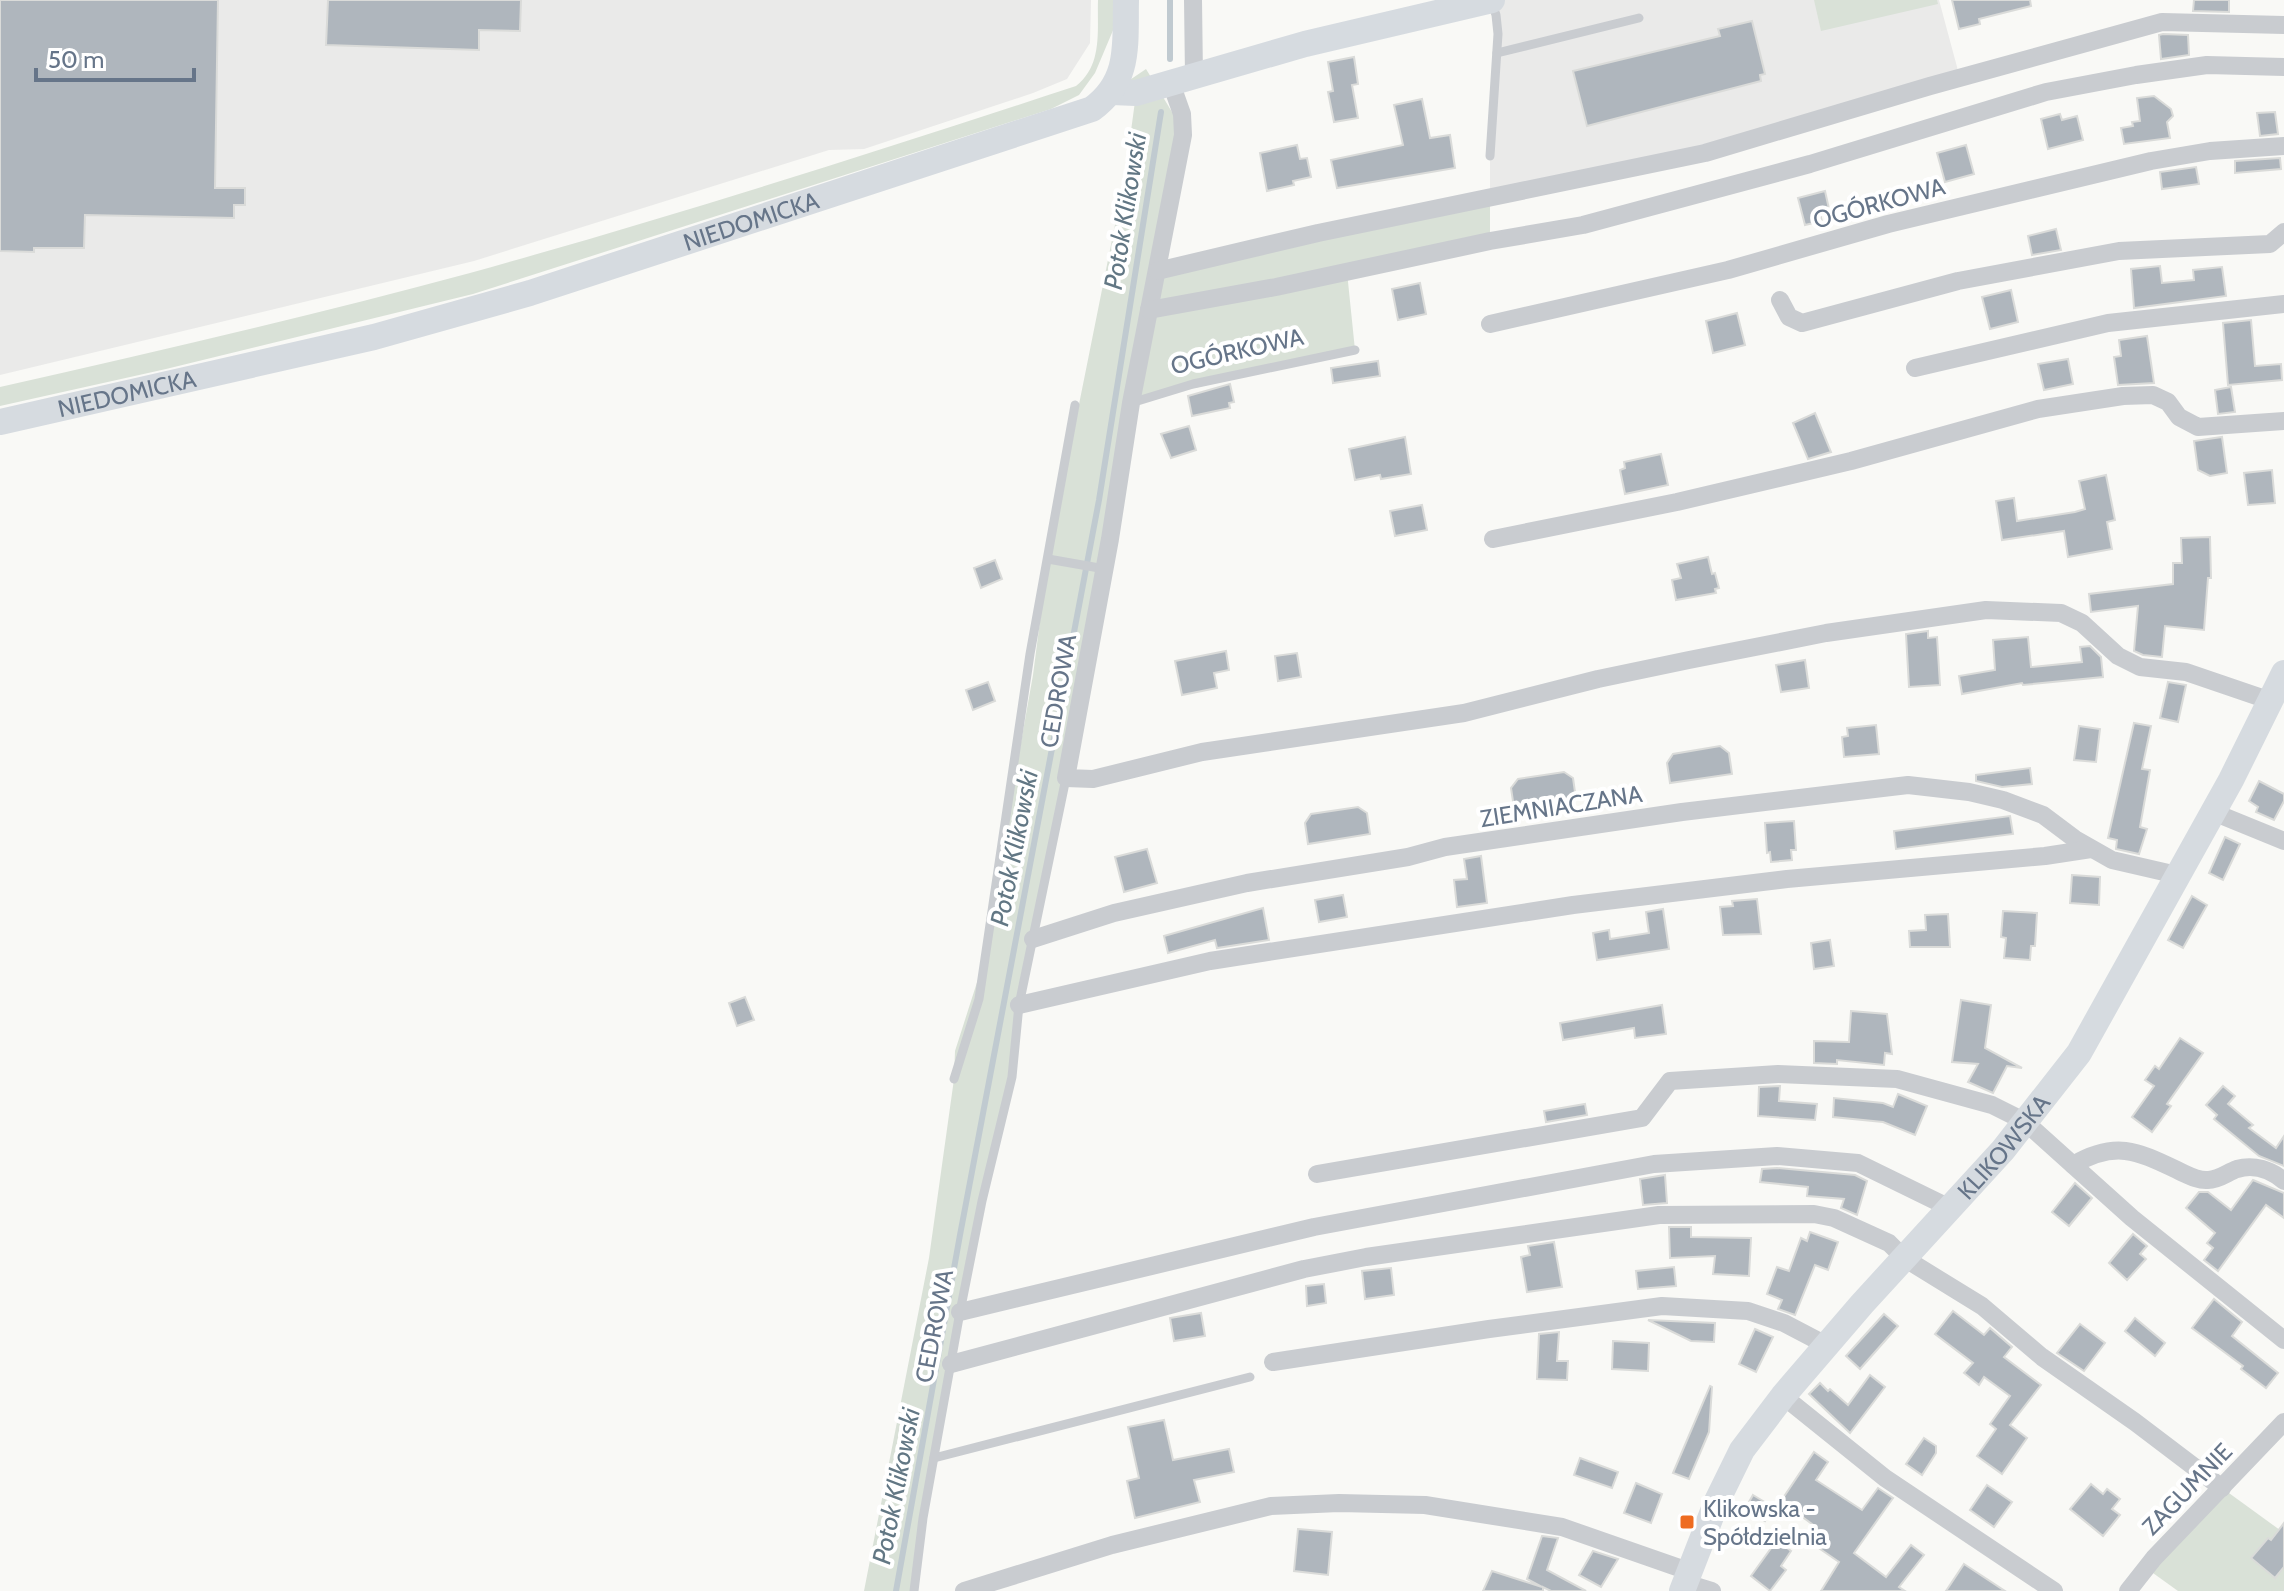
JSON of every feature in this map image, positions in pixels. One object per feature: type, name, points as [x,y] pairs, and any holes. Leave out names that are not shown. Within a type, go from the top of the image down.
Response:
[{"type":"street","points":[[1112,92],[1119,80],[1123,62],[1126,0]]},
{"type":"street","name":"CEDROWA","points":[[1066,778],[1105,569],[1131,403],[1183,135],[1182,79],[1193,0]]},
{"type":"street","name":"NIEDOMICKA","points":[[0,422],[374,337],[530,293],[1092,109],[1112,92],[1131,94],[1305,44],[1491,0]]},
{"type":"street","points":[[1157,271],[1318,233],[1705,153],[1930,86],[2162,22],[2284,25]]},
{"type":"street","points":[[1149,310],[1583,225],[1810,164],[2046,92],[2207,65],[2284,67]]},
{"type":"street","name":"OGÓRKOWA","points":[[1490,324],[1728,270],[1888,224],[2151,161],[2210,151],[2284,146]]},
{"type":"street","points":[[1780,300],[1789,317],[1802,323],[1958,281],[2119,251],[2279,240]]},
{"type":"street","points":[[1915,368],[2108,323],[2284,304]]},
{"type":"street","points":[[1493,539],[1677,502],[1851,461],[2038,409],[2123,396],[2153,395],[2168,402],[2179,417],[2198,427],[2284,421]]},
{"type":"street","points":[[1066,778],[1093,779],[1202,752],[1464,713],[1689,660],[1826,633],[1986,610],[2061,613],[2082,623],[2118,656],[2140,667],[2186,672],[2271,701]]},
{"type":"street","name":"KLIKOWSKA","points":[[1686,1582],[1717,1501],[1742,1450],[1826,1345],[2003,1150],[2079,1053],[2213,812],[2284,673]]},
{"type":"street","name":"ZIEMNIACZANA","points":[[1033,939],[1114,913],[1247,883],[1408,857],[1445,847],[1682,812],[1908,785],[1969,792],[2003,800],[2043,815],[2112,860],[2177,875]]},
{"type":"street","points":[[2213,812],[2284,841]]},
{"type":"street","points":[[1019,1005],[1210,961],[1573,905],[1787,879],[2045,856],[2091,849]]},
{"type":"street","points":[[1317,1174],[1642,1118],[1670,1081],[1778,1074],[1897,1079],[1992,1105],[2024,1121],[2169,1249],[2284,1340]]},
{"type":"street","points":[[2073,1165],[2105,1150],[2121,1149],[2149,1156],[2194,1178],[2208,1180],[2237,1169],[2255,1167],[2284,1181]]},
{"type":"street","points":[[960,1312],[1314,1227],[1654,1164],[1777,1156],[1858,1163],[1950,1208]]},
{"type":"street","points":[[951,1364],[1304,1269],[1478,1239],[1659,1215],[1814,1214],[1834,1218],[1889,1243],[1904,1258],[1982,1306],[2042,1357],[2222,1488]]},
{"type":"street","points":[[1273,1362],[1662,1306],[1748,1311],[1784,1323],[1826,1345]]},
{"type":"street","points":[[1783,1396],[1885,1478],[2054,1591]]},
{"type":"street","name":"ZAGUMNIE","points":[[2128,1591],[2154,1558],[2284,1422]]},
{"type":"street","points":[[964,1591],[1112,1545],[1271,1506],[1339,1503],[1425,1505],[1562,1527],[1712,1591]]},
{"type":"lane","points":[[1490,156],[1497,53],[1496,15],[1491,0]]},
{"type":"lane","points":[[1497,53],[1639,18]]},
{"type":"lane","name":"OGÓRKOWA","points":[[1131,403],[1193,384],[1355,350]]},
{"type":"lane","points":[[954,1079],[979,999],[1030,654],[1075,405]]},
{"type":"lane","points":[[1048,559],[1105,569]]},
{"type":"lane","name":"CEDROWA","points":[[914,1591],[960,1312],[982,1201],[1012,1077],[1019,1005],[1066,778]]},
{"type":"lane","points":[[934,1458],[1250,1377]]},
{"type":"shaded area","points":[[0,0],[1091,0],[1090,43],[1067,79],[1033,93],[864,149],[829,150],[474,261],[0,375]]},
{"type":"shaded area","points":[[1098,0],[1114,0],[1114,28],[1095,73],[1079,95],[1051,109],[473,294],[0,406],[0,387],[295,318],[470,273],[774,183],[1076,86],[1085,78],[1095,58]]},
{"type":"shaded area","points":[[1491,0],[1939,0],[1960,78],[1801,126],[1490,198],[1498,34]]},
{"type":"shaded area","points":[[1814,0],[1937,0],[1938,4],[1821,31]]},
{"type":"shaded area","points":[[1146,69],[1172,112],[1182,114],[1157,270],[1490,198],[1490,241],[1347,272],[1355,350],[1131,403],[1038,915],[1012,1077],[982,1201],[914,1591],[864,1591],[929,1258],[954,1079],[955,1051],[980,973],[1033,675],[1048,559],[1125,175],[1136,94],[1112,92]]},
{"type":"shaded area","points":[[2222,1488],[2284,1533],[2284,1591],[2178,1591],[2146,1568]]},
{"type":"building","points":[[0,0],[218,0],[215,188],[245,188],[245,205],[234,205],[234,218],[85,215],[84,248],[0,251]]},
{"type":"building","points":[[328,0],[521,0],[520,31],[479,30],[479,50],[326,45]]},
{"type":"building","points":[[1952,0],[2030,0],[2031,6],[1979,19],[1980,24],[1959,29]]},
{"type":"building","points":[[2194,0],[2229,0],[2229,12],[2193,11]]},
{"type":"building","points":[[1752,21],[1765,74],[1760,75],[1761,81],[1587,126],[1573,71],[1720,36],[1718,29]]},
{"type":"building","points":[[2159,35],[2188,35],[2189,55],[2161,59]]},
{"type":"building","points":[[1354,57],[1358,84],[1352,85],[1358,118],[1334,122],[1328,92],[1333,91],[1328,62]]},
{"type":"building","points":[[2154,96],[2171,109],[2173,116],[2167,122],[2170,138],[2124,144],[2121,128],[2140,121],[2137,98]]},
{"type":"building","points":[[1422,99],[1430,138],[1450,135],[1455,168],[1337,188],[1331,160],[1403,145],[1394,105]]},
{"type":"building","points":[[2275,112],[2278,134],[2260,136],[2257,113]]},
{"type":"building","points":[[2060,114],[2062,120],[2077,116],[2083,140],[2048,149],[2041,119]]},
{"type":"building","points":[[1297,145],[1300,159],[1307,158],[1311,177],[1293,181],[1294,185],[1267,191],[1260,153]]},
{"type":"building","points":[[1966,145],[1974,174],[1945,182],[1937,153]]},
{"type":"building","points":[[2280,158],[2281,169],[2235,173],[2235,161]]},
{"type":"building","points":[[2196,167],[2199,184],[2162,189],[2160,172]]},
{"type":"building","points":[[1825,191],[1829,209],[1819,211],[1822,221],[1805,225],[1798,198]]},
{"type":"building","points":[[2056,229],[2061,250],[2032,255],[2028,236]]},
{"type":"building","points":[[2160,266],[2162,283],[2194,280],[2193,270],[2222,267],[2226,296],[2134,308],[2131,269]]},
{"type":"building","points":[[1420,283],[1426,314],[1398,320],[1392,289]]},
{"type":"building","points":[[2011,290],[2018,322],[1990,329],[1982,297]]},
{"type":"building","points":[[1737,313],[1745,345],[1713,353],[1706,321]]},
{"type":"building","points":[[2251,320],[2255,366],[2281,364],[2282,380],[2228,385],[2223,323]]},
{"type":"building","points":[[2147,336],[2154,383],[2118,385],[2114,357],[2121,356],[2119,340]]},
{"type":"building","points":[[2068,359],[2073,384],[2044,390],[2038,364]]},
{"type":"building","points":[[1378,361],[1380,376],[1333,383],[1331,368]]},
{"type":"building","points":[[1230,384],[1234,402],[1229,403],[1230,408],[1192,416],[1188,396]]},
{"type":"building","points":[[2231,387],[2235,412],[2218,414],[2215,390]]},
{"type":"building","points":[[1815,413],[1831,452],[1808,459],[1793,423]]},
{"type":"building","points":[[1189,426],[1196,450],[1171,458],[1161,434]]},
{"type":"building","points":[[1405,437],[1411,474],[1355,480],[1349,449]]},
{"type":"building","points":[[2222,437],[2227,473],[2210,476],[2198,470],[2194,441]]},
{"type":"building","points":[[1661,454],[1668,485],[1625,494],[1620,470],[1625,468],[1624,462]]},
{"type":"building","points":[[2272,470],[2275,503],[2248,505],[2244,473]]},
{"type":"building","points":[[2106,475],[2115,520],[2107,522],[2112,549],[2068,557],[2064,531],[2002,540],[1996,501],[2014,498],[2017,521],[2075,512],[2085,509],[2079,481]]},
{"type":"building","points":[[1422,505],[1427,530],[1395,536],[1390,511]]},
{"type":"building","points":[[2210,537],[2211,578],[2208,578],[2204,630],[2165,626],[2162,657],[2134,651],[2138,606],[2091,612],[2089,594],[2173,584],[2173,563],[2182,563],[2181,538]]},
{"type":"building","points":[[1708,557],[1719,588],[1715,589],[1716,593],[1676,600],[1672,580],[1681,578],[1677,564]]},
{"type":"building","points":[[995,560],[1002,579],[981,588],[974,568]]},
{"type":"building","points":[[1928,631],[1928,638],[1937,637],[1940,685],[1909,687],[1906,634]]},
{"type":"building","points":[[2028,637],[2031,667],[2082,662],[2080,647],[2090,646],[2101,657],[2103,677],[2022,683],[1962,694],[1959,676],[1995,670],[1993,640]]},
{"type":"building","points":[[1226,651],[1229,670],[1214,673],[1217,688],[1182,695],[1175,661]]},
{"type":"building","points":[[1297,653],[1301,677],[1278,681],[1275,656]]},
{"type":"building","points":[[1805,660],[1809,688],[1781,692],[1776,665]]},
{"type":"building","points":[[988,682],[995,701],[973,710],[966,690]]},
{"type":"building","points":[[2168,682],[2186,685],[2178,722],[2160,718]]},
{"type":"building","points":[[2134,723],[2151,726],[2142,769],[2150,770],[2140,827],[2147,829],[2139,854],[2116,849],[2117,840],[2108,838]]},
{"type":"building","points":[[1876,725],[1879,754],[1844,757],[1842,737],[1848,736],[1847,728]]},
{"type":"building","points":[[2079,726],[2100,729],[2096,762],[2074,760]]},
{"type":"building","points":[[1720,746],[1729,753],[1732,774],[1670,783],[1667,763],[1673,754]]},
{"type":"building","points":[[2030,768],[2032,784],[2002,787],[1976,781],[1976,775]]},
{"type":"building","points":[[1564,772],[1573,778],[1576,799],[1514,808],[1511,788],[1518,779]]},
{"type":"building","points":[[2259,781],[2284,794],[2284,801],[2274,820],[2256,812],[2258,807],[2249,801]]},
{"type":"building","points":[[1358,807],[1367,813],[1370,834],[1308,844],[1305,823],[1311,814]]},
{"type":"building","points":[[2010,816],[2013,834],[1896,849],[1894,831]]},
{"type":"building","points":[[1794,821],[1796,850],[1791,850],[1792,860],[1771,862],[1770,852],[1767,853],[1765,823]]},
{"type":"building","points":[[2225,837],[2240,844],[2223,880],[2209,873]]},
{"type":"building","points":[[1147,849],[1157,883],[1124,892],[1115,857]]},
{"type":"building","points":[[1481,856],[1487,903],[1457,907],[1454,880],[1467,879],[1464,859]]},
{"type":"building","points":[[2072,875],[2100,877],[2099,905],[2070,903]]},
{"type":"building","points":[[1343,895],[1347,917],[1319,922],[1315,900]]},
{"type":"building","points":[[2192,896],[2207,905],[2183,948],[2168,940]]},
{"type":"building","points":[[1757,899],[1761,934],[1723,935],[1720,907],[1733,906],[1732,901]]},
{"type":"building","points":[[1263,908],[1269,940],[1217,948],[1215,940],[1168,953],[1164,936]]},
{"type":"building","points":[[1663,909],[1669,949],[1597,960],[1593,933],[1609,930],[1610,939],[1649,933],[1646,912]]},
{"type":"building","points":[[2003,911],[2037,913],[2035,946],[2031,946],[2030,960],[2004,958],[2006,938],[2001,937]]},
{"type":"building","points":[[1948,914],[1950,947],[1910,947],[1909,931],[1926,930],[1925,915]]},
{"type":"building","points":[[1830,940],[1834,966],[1814,969],[1811,943]]},
{"type":"building","points":[[745,997],[754,1020],[737,1026],[729,1003]]},
{"type":"building","points":[[1961,1000],[1991,1005],[1985,1048],[2022,1068],[2007,1066],[1993,1093],[1968,1082],[1978,1064],[1952,1062]]},
{"type":"building","points":[[1662,1005],[1666,1034],[1635,1038],[1634,1028],[1563,1040],[1560,1023]]},
{"type":"building","points":[[1851,1011],[1887,1014],[1892,1054],[1885,1053],[1884,1065],[1837,1060],[1837,1064],[1814,1063],[1814,1041],[1849,1042]]},
{"type":"building","points":[[2180,1038],[2203,1053],[2167,1104],[2171,1106],[2152,1132],[2132,1117],[2154,1086],[2145,1080],[2155,1066],[2159,1069]]},
{"type":"building","points":[[1780,1086],[1779,1101],[1817,1104],[1815,1120],[1758,1116],[1759,1087]]},
{"type":"building","points":[[2223,1086],[2235,1096],[2228,1104],[2253,1125],[2249,1128],[2276,1148],[2284,1136],[2284,1166],[2259,1156],[2214,1119],[2217,1115],[2206,1105]]},
{"type":"building","points":[[1898,1094],[1927,1106],[1915,1135],[1883,1122],[1833,1117],[1834,1098],[1883,1103],[1893,1107]]},
{"type":"building","points":[[1585,1104],[1587,1115],[1546,1122],[1544,1111]]},
{"type":"building","points":[[1762,1169],[1855,1175],[1867,1181],[1857,1215],[1841,1208],[1844,1199],[1807,1196],[1808,1187],[1760,1182]]},
{"type":"building","points":[[1665,1175],[1667,1203],[1643,1205],[1640,1179]]},
{"type":"building","points":[[2253,1180],[2284,1193],[2284,1218],[2266,1205],[2218,1271],[2204,1260],[2213,1248],[2207,1243],[2215,1233],[2186,1208],[2199,1192],[2208,1192],[2231,1210]]},
{"type":"building","points":[[2075,1183],[2092,1198],[2069,1226],[2052,1212]]},
{"type":"building","points":[[1669,1227],[1691,1227],[1691,1237],[1751,1238],[1749,1276],[1713,1274],[1715,1256],[1670,1258]]},
{"type":"building","points":[[1810,1232],[1838,1242],[1828,1270],[1815,1265],[1795,1315],[1778,1309],[1782,1300],[1767,1294],[1777,1267],[1789,1271],[1801,1238],[1807,1241]]},
{"type":"building","points":[[2133,1234],[2147,1246],[2140,1254],[2146,1259],[2127,1280],[2109,1263]]},
{"type":"building","points":[[1554,1242],[1562,1287],[1527,1292],[1521,1257],[1530,1255],[1528,1246]]},
{"type":"building","points":[[1674,1267],[1676,1286],[1638,1289],[1636,1271]]},
{"type":"building","points":[[1391,1268],[1394,1295],[1365,1299],[1362,1271]]},
{"type":"building","points":[[1324,1284],[1326,1303],[1307,1306],[1306,1286]]},
{"type":"building","points":[[2214,1299],[2242,1322],[2232,1336],[2278,1373],[2266,1388],[2241,1369],[2243,1366],[2192,1328]]},
{"type":"building","points":[[1953,1311],[1984,1335],[1990,1328],[2012,1347],[2004,1357],[2041,1385],[2010,1425],[2027,1438],[2002,1474],[1977,1456],[1996,1429],[1990,1424],[2010,1396],[1984,1377],[1979,1385],[1964,1373],[1973,1363],[1935,1334]]},
{"type":"building","points":[[1201,1313],[1205,1336],[1174,1341],[1170,1318]]},
{"type":"building","points":[[1884,1314],[1898,1326],[1860,1369],[1846,1356]]},
{"type":"building","points":[[2135,1318],[2165,1343],[2155,1356],[2125,1331]]},
{"type":"building","points":[[1648,1320],[1715,1323],[1714,1342],[1691,1341]]},
{"type":"building","points":[[2080,1324],[2105,1343],[2084,1371],[2057,1353]]},
{"type":"building","points":[[1755,1329],[1773,1337],[1756,1372],[1739,1364]]},
{"type":"building","points":[[1559,1332],[1557,1361],[1568,1361],[1567,1380],[1537,1379],[1539,1334]]},
{"type":"building","points":[[1613,1341],[1649,1343],[1648,1371],[1612,1369]]},
{"type":"building","points":[[1870,1375],[1885,1387],[1850,1433],[1809,1394],[1820,1383],[1848,1405]]},
{"type":"building","points":[[1710,1386],[1709,1432],[1689,1479],[1673,1473]]},
{"type":"building","points":[[1164,1420],[1173,1460],[1229,1449],[1234,1472],[1194,1480],[1200,1502],[1135,1518],[1127,1481],[1139,1478],[1128,1427]]},
{"type":"building","points":[[1924,1438],[1936,1446],[1936,1453],[1922,1475],[1906,1464]]},
{"type":"building","points":[[1814,1452],[1828,1462],[1816,1480],[1862,1510],[1878,1488],[1893,1498],[1854,1553],[1886,1577],[1911,1545],[1924,1555],[1899,1587],[1905,1591],[1821,1591],[1839,1562],[1807,1540],[1816,1527],[1781,1501]]},
{"type":"building","points":[[1580,1458],[1618,1472],[1612,1488],[1574,1475]]},
{"type":"building","points":[[1636,1483],[1662,1494],[1651,1523],[1624,1513]]},
{"type":"building","points":[[2091,1484],[2103,1494],[2107,1489],[2120,1499],[2112,1509],[2120,1515],[2103,1536],[2070,1509]]},
{"type":"building","points":[[1987,1485],[2012,1502],[1994,1527],[1970,1510]]},
{"type":"building","points":[[1753,1495],[1773,1507],[1765,1521],[1745,1509]]},
{"type":"building","points":[[2284,1523],[2284,1567],[2275,1578],[2251,1558]]},
{"type":"building","points":[[1298,1529],[1332,1532],[1328,1575],[1294,1571]]},
{"type":"building","points":[[1542,1536],[1558,1538],[1547,1570],[1586,1591],[1551,1591],[1543,1587],[1543,1591],[1483,1591],[1492,1571],[1542,1587],[1527,1579]]},
{"type":"building","points":[[1777,1540],[1791,1551],[1781,1566],[1786,1570],[1770,1591],[1751,1576]]},
{"type":"building","points":[[1593,1551],[1618,1559],[1601,1587],[1579,1575]]},
{"type":"building","points":[[1964,1564],[2005,1591],[1946,1591]]},
{"type":"waterway","name":"Potok Klikowski","points":[[1170,0],[1170,59]]},
{"type":"waterway","name":"Potok Klikowski","points":[[896,1591],[1099,500],[1161,112]]},
{"type":"place","name":"Klikowska - Spółdzielnia","points":[[1687,1522]]}]
